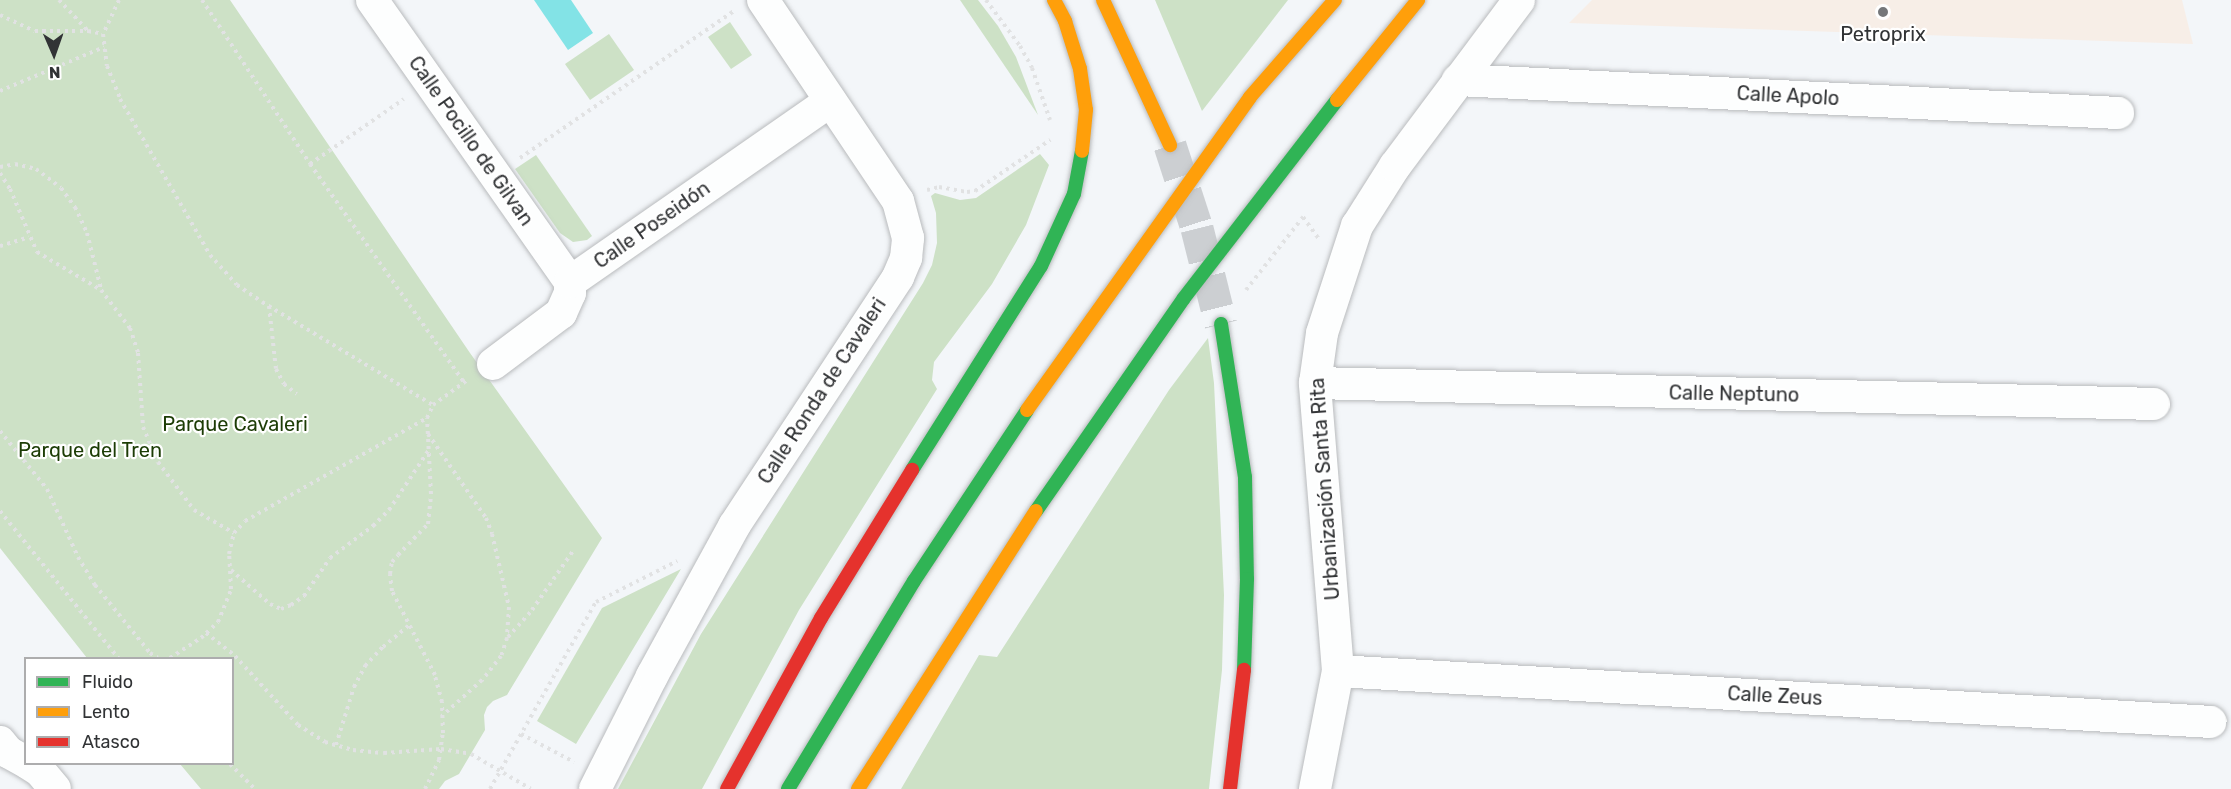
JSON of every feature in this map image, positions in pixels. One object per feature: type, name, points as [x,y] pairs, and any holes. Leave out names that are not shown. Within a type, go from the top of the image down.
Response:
[{"type":"main road","points":[[727,789],[827,608],[1041,266],[1074,195],[1082,154],[1086,110],[1080,69],[1065,21],[1054,0]]},
{"type":"main road","points":[[1102,0],[1127,47],[1170,145]]},
{"type":"main road","points":[[788,789],[914,581],[1029,407],[1132,259],[1251,97],[1335,0]]},
{"type":"main road","points":[[858,789],[968,613],[1081,443],[1184,298],[1299,148],[1418,0]]},
{"type":"main road","points":[[1221,324],[1245,477],[1247,567],[1243,686],[1230,789]]},
{"type":"street","name":"Calle Pocillo de Gilvan","points":[[372,0],[570,282]]},
{"type":"street","name":"Urbanización Santa Rita","points":[[1315,789],[1338,671],[1315,383],[1322,333],[1357,226],[1395,166],[1519,0]]},
{"type":"street","name":"Calle Ronda de Cavaleri","points":[[598,783],[652,676],[729,535],[898,278],[906,258],[908,238],[898,201],[830,101],[751,3]]},
{"type":"street","name":"Calle Apolo","points":[[1458,80],[2118,113]]},
{"type":"street","name":"Calle Poseidón","points":[[570,282],[830,101]]},
{"type":"street","points":[[493,364],[561,313],[570,293],[570,282]]},
{"type":"street","name":"Calle Neptuno","points":[[1315,383],[2154,404]]},
{"type":"street","name":"Calle Zeus","points":[[1338,671],[2211,722]]},
{"type":"street","points":[[31,765],[40,771],[55,789]]},
{"type":"path","points":[[59,0],[88,31]]},
{"type":"path","points":[[118,0],[103,34],[107,66],[120,99],[192,228],[210,255],[237,285],[433,405]]},
{"type":"path","points":[[202,0],[310,164],[464,382]]},
{"type":"path","points":[[986,0],[1001,17],[1032,68],[1052,129]]},
{"type":"path","points":[[495,175],[751,3]]},
{"type":"path","points":[[0,15],[35,31],[88,31],[103,34]]},
{"type":"path","points":[[0,91],[104,47]]},
{"type":"path","points":[[310,164],[429,81]]},
{"type":"path","points":[[898,201],[931,188],[975,191],[1053,138],[1054,147]]},
{"type":"path","points":[[0,166],[15,164],[36,169],[61,188],[75,207],[87,233],[101,290]]},
{"type":"path","points":[[0,173],[10,189],[37,252],[101,290],[130,328],[138,353],[143,427],[158,462],[194,510],[234,533]]},
{"type":"path","points":[[1246,290],[1303,218]]},
{"type":"path","points":[[0,246],[29,237]]},
{"type":"path","points":[[269,306],[276,369],[284,384],[297,393]]},
{"type":"path","points":[[425,789],[439,760],[442,716],[435,675],[392,591],[390,574],[392,562],[428,524],[431,494],[427,418],[433,405],[493,364]]},
{"type":"path","points":[[171,657],[218,622],[226,607],[231,589],[229,554],[234,533],[245,521],[273,503],[427,418]]},
{"type":"path","points":[[0,431],[46,489],[78,557],[95,585],[150,653],[156,657]]},
{"type":"path","points":[[428,434],[486,518],[492,534],[509,607],[507,638],[501,656],[482,680],[442,716]]},
{"type":"path","points":[[230,569],[270,604],[280,609],[291,605],[303,596],[330,558],[373,526],[389,510],[429,451]]},
{"type":"path","points":[[0,511],[117,657]]},
{"type":"path","points":[[490,789],[596,602],[729,535]]},
{"type":"path","points":[[507,638],[532,610],[573,551]]},
{"type":"path","points":[[336,745],[354,687],[365,666],[382,647],[410,624]]},
{"type":"path","points":[[206,633],[235,656],[298,725],[325,742],[353,750],[384,753],[441,749],[471,754],[531,789]]},
{"type":"path","points":[[521,734],[598,783]]},
{"type":"path","points":[[231,765],[255,789]]},
{"type":"shaded area","name":"Petroprix","points":[[1592,0],[2182,0],[2193,44],[1569,23]]},
{"type":"green space","name":"Parque Cavaleri","points":[[0,0],[230,0],[470,353],[602,538],[507,695],[493,701],[487,707],[484,715],[485,730],[459,774],[445,781],[439,789],[201,789],[181,765],[234,765],[234,657],[86,657],[0,548]]},
{"type":"green space","points":[[960,0],[978,0],[998,26],[1016,57],[1038,115]]},
{"type":"green space","points":[[1155,0],[1288,0],[1202,111]]},
{"type":"green space","points":[[730,22],[752,55],[731,69],[708,37]]},
{"type":"green space","points":[[609,34],[634,70],[590,100],[565,64]]},
{"type":"green space","points":[[1040,154],[1049,165],[1026,225],[992,284],[934,362],[932,380],[937,389],[799,610],[702,789],[618,789],[701,634],[923,283],[932,265],[937,243],[936,213],[931,196],[935,193],[960,200],[976,198]]},
{"type":"green space","points":[[536,155],[592,236],[587,240],[573,242],[560,233],[515,169]]},
{"type":"green space","points":[[1208,338],[1214,383],[1224,595],[1222,670],[1209,789],[901,789],[979,655],[997,657],[1169,390]]},
{"type":"green space","points":[[681,569],[576,744],[537,721],[602,608]]},
{"type":"water","points":[[534,0],[571,0],[593,33],[568,50]]},
{"type":"tunnel","points":[[1170,145],[1197,228],[1221,324]]},
{"type":"traffic: fast","points":[[1036,511],[1184,298],[1337,100]]},
{"type":"traffic: fast","points":[[912,470],[1041,266],[1074,194],[1082,151]]},
{"type":"traffic: fast","points":[[1221,324],[1245,477],[1247,579],[1244,670]]},
{"type":"traffic: fast","points":[[788,789],[914,581],[1027,410]]},
{"type":"traffic: slow","points":[[1054,0],[1065,21],[1080,69],[1086,110],[1082,151]]},
{"type":"traffic: slow","points":[[1103,0],[1170,145]]},
{"type":"traffic: slow","points":[[1027,410],[1250,97],[1335,0]]},
{"type":"traffic: slow","points":[[1337,100],[1418,0]]},
{"type":"traffic: slow","points":[[858,789],[1036,511]]},
{"type":"traffic: jam","points":[[727,789],[821,618],[912,470]]},
{"type":"traffic: jam","points":[[1230,789],[1244,670]]},
{"type":"place","name":"Petroprix","points":[[1883,12]]},
{"type":"park label","name":"Parque del Tren","points":[[90,450]]}]
